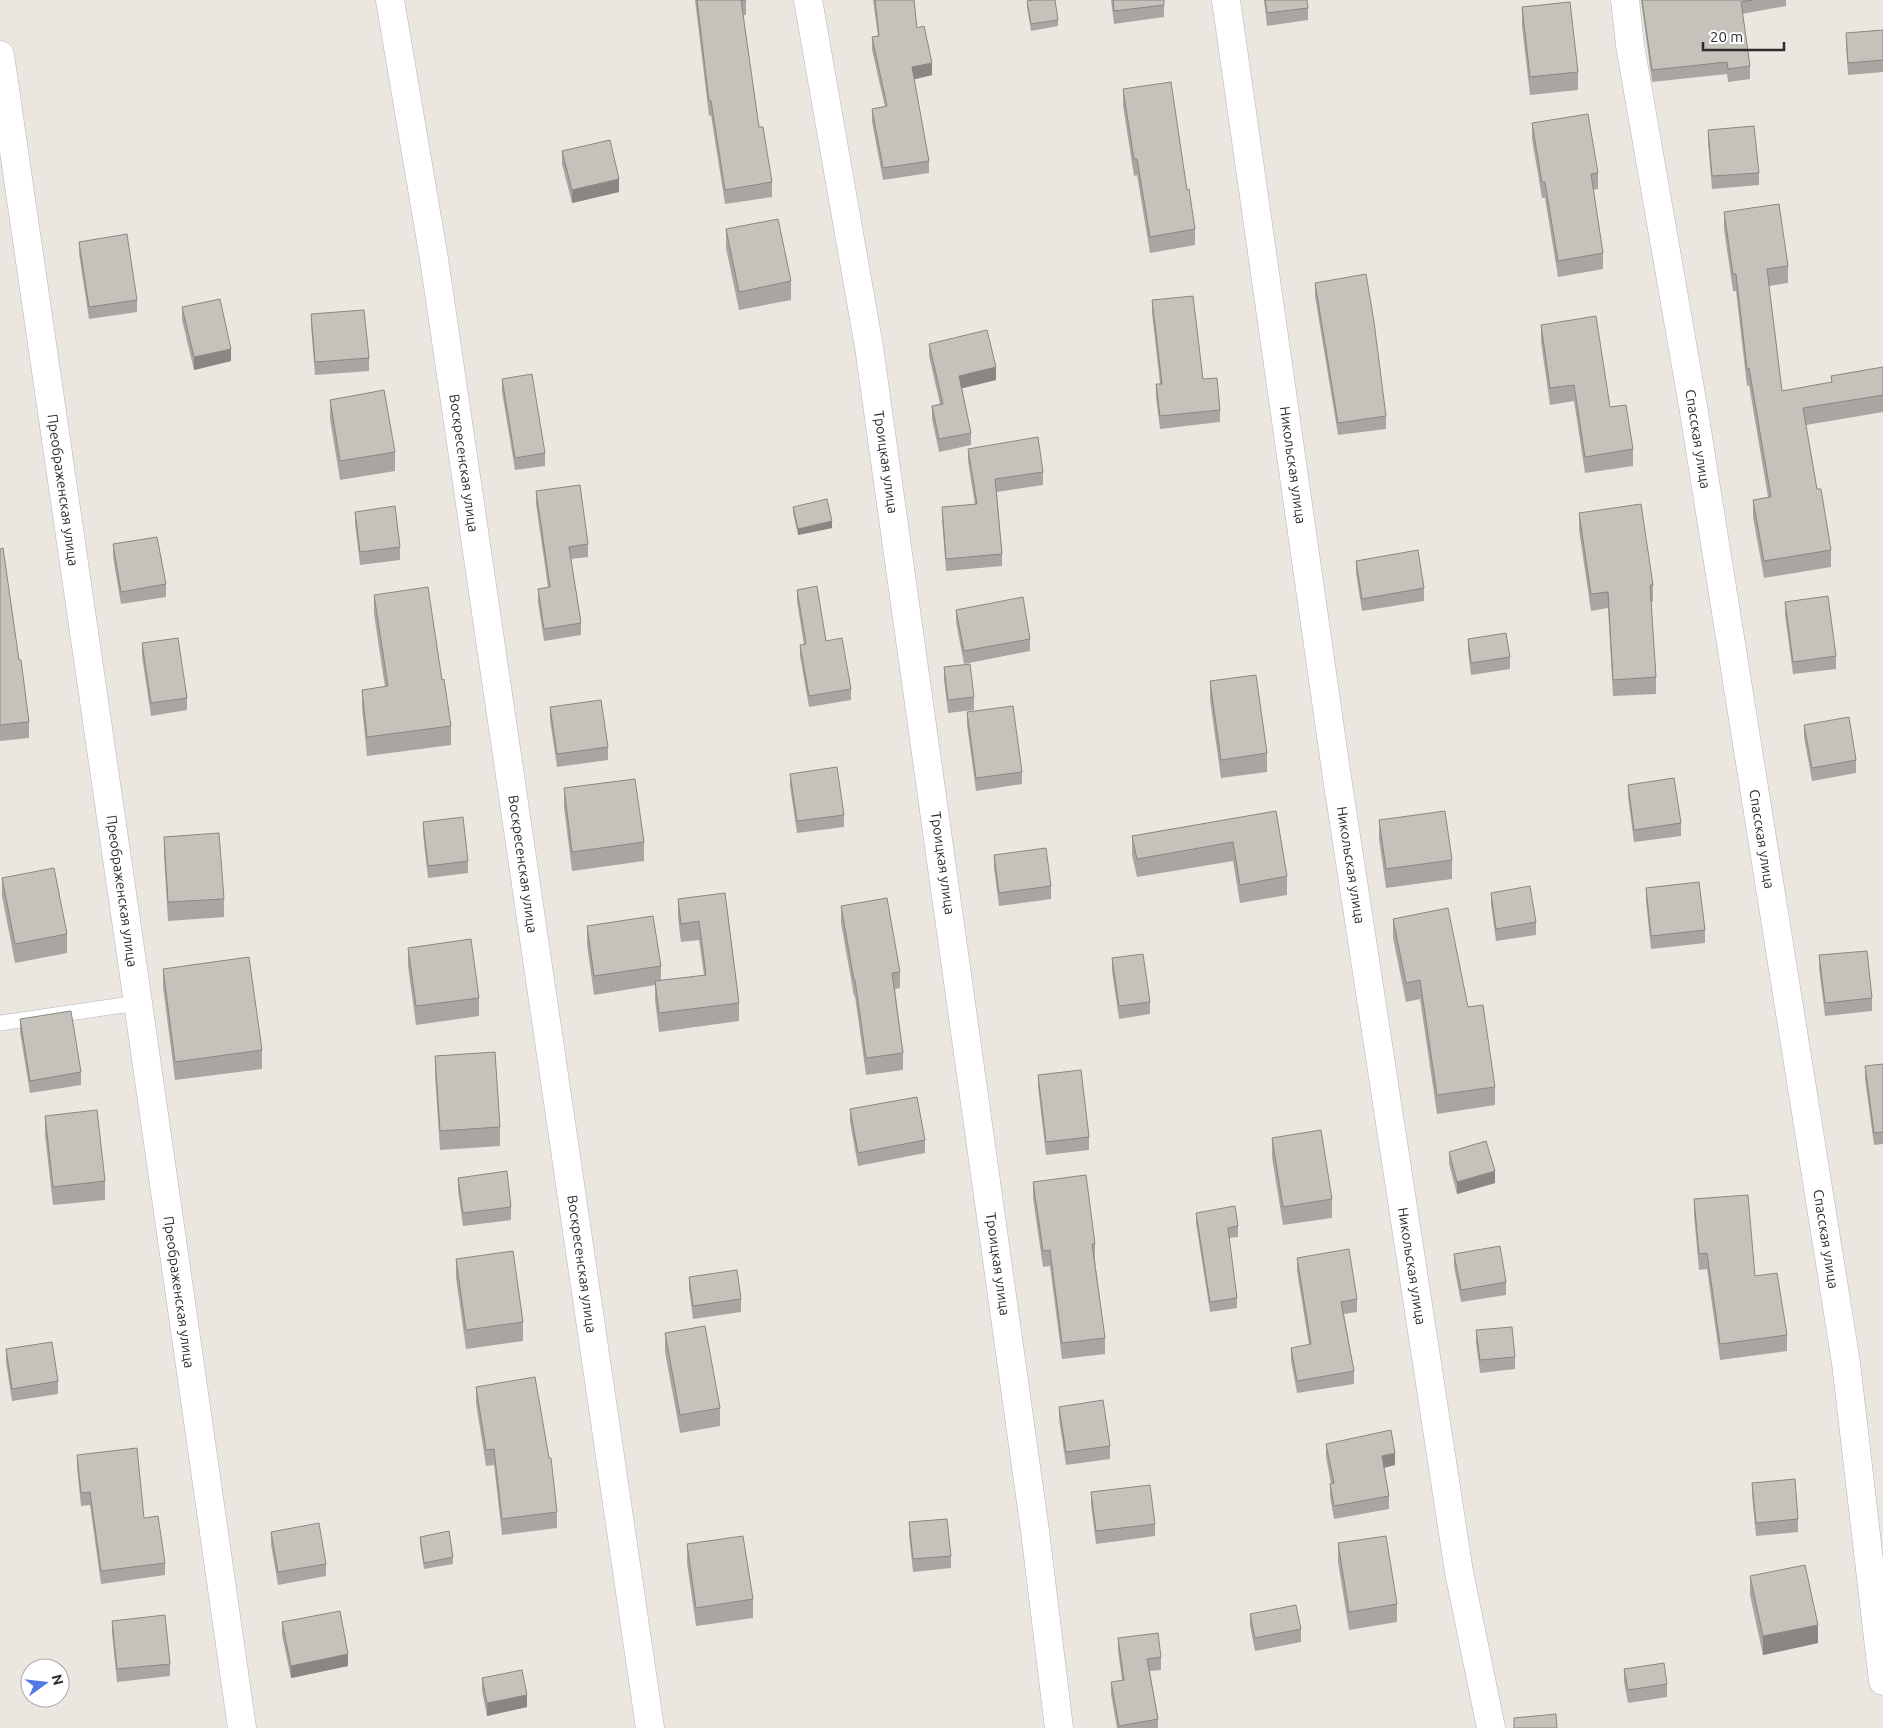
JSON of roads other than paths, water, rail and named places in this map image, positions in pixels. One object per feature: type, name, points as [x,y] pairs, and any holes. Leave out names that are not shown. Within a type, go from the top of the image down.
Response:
[{"type":"street","name":"Воскресенская улица","points":[[390,0],[434,260],[650,1728]]},
{"type":"street","name":"Троицкая улица","points":[[808,0],[869,347],[1036,1531],[1059,1728]]},
{"type":"street","name":"Никольская улица","points":[[1226,0],[1336,771],[1459,1572],[1491,1728]]},
{"type":"street","name":"Спасская улица","points":[[1625,0],[1630,45],[1694,416],[1846,1364],[1883,1681]]},
{"type":"street","name":"Преображенская улица","points":[[0,55],[242,1728]]},
{"type":"lane","points":[[0,1023],[138,1003]]}]
